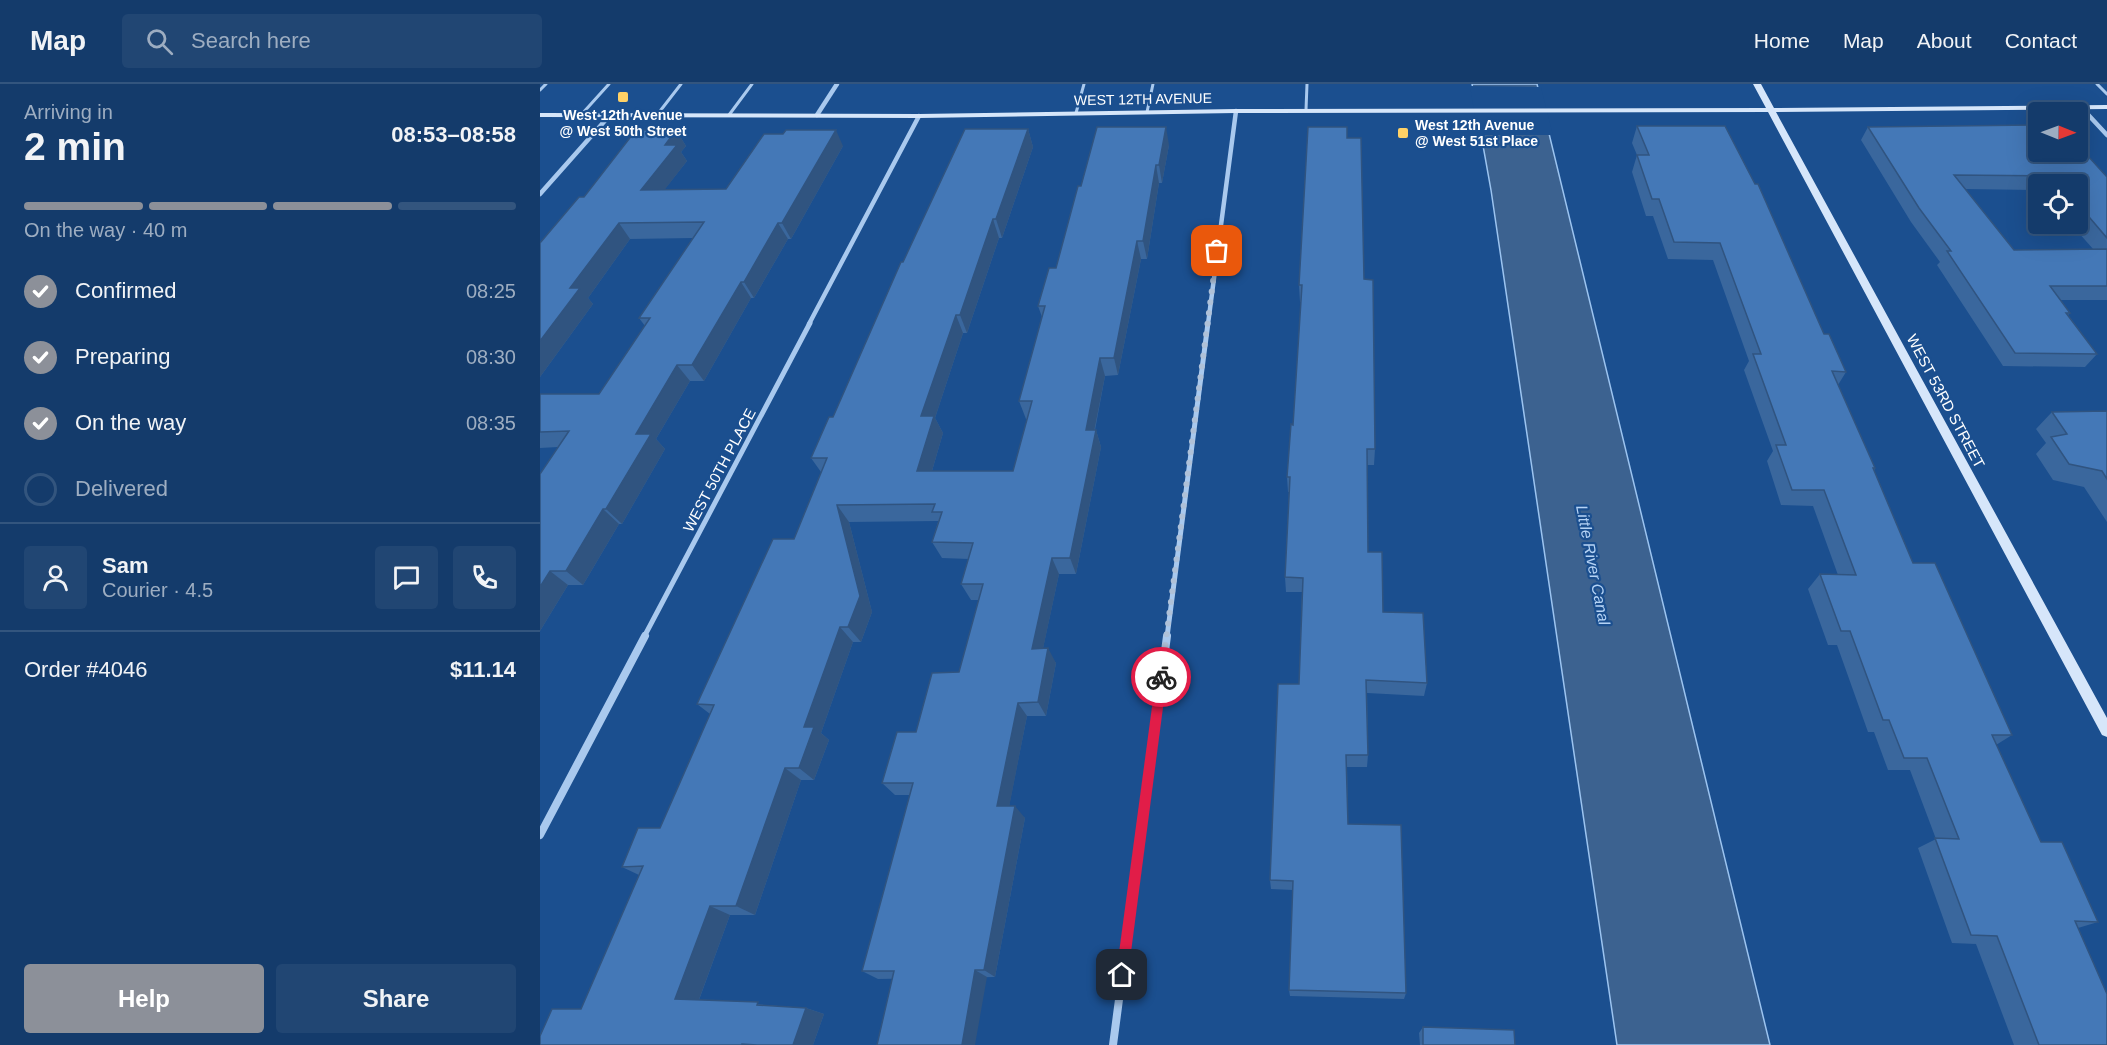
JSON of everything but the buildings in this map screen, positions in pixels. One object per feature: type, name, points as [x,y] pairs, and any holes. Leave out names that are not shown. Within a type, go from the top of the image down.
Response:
[{"type":"main road","name":"WEST 53RD STREET","points":[[1757,84],[2107,732]]},
{"type":"main road","name":"WEST 12TH AVENUE","points":[[2088,107],[2107,107]]},
{"type":"main road","name":"WEST 12TH AVENUE","points":[[540,115],[919,116],[1306,110],[2028,108]]},
{"type":"street","points":[[817,115],[837,84]]},
{"type":"street","points":[[1113,1045],[1236,111]]},
{"type":"street","points":[[540,194],[610,115]]},
{"type":"street","points":[[2088,115],[2107,135]]},
{"type":"street","name":"WEST 50TH PLACE","points":[[540,835],[919,116]]},
{"type":"lane","points":[[540,90],[546,84]]},
{"type":"lane","points":[[581,115],[609,84]]},
{"type":"lane","points":[[657,115],[681,84]]},
{"type":"lane","points":[[729,115],[752,84]]},
{"type":"lane","points":[[1076,113],[1084,84]]},
{"type":"lane","points":[[1147,112],[1153,84]]},
{"type":"lane","points":[[1306,110],[1307,84]]},
{"type":"lane","points":[[2097,84],[2107,94]]},
{"type":"water","name":"Little River Canal","points":[[1472,84],[1537,84],[1770,1045],[1617,1045],[1491,190]]},
{"type":"pier","points":[[1470,86],[1541,87],[1553,135],[1478,135]]},
{"type":"way so far","points":[[1161,677],[1217,251]]},
{"type":"place","name":"West 12th Avenue @ West 50th Street","points":[[623,97]]},
{"type":"place","name":"West 12th Avenue @ West 51st Place","points":[[1403,133]]},
{"type":"route","points":[[1122,975],[1161,677]]}]
